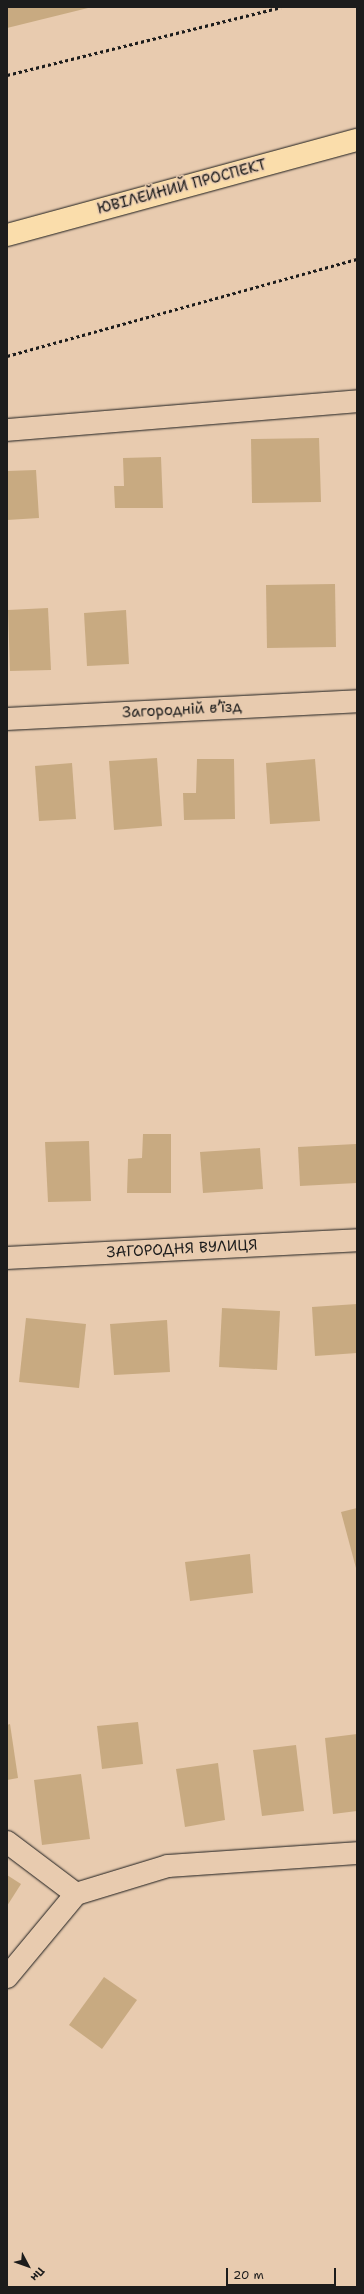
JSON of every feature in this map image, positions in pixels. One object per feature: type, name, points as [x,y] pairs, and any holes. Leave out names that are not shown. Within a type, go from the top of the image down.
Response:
[{"type":"main road","name":"ЮВІЛЕЙНИЙ ПРОСПЕКТ","points":[[7,235],[357,140]]},
{"type":"street","points":[[7,430],[357,401]]},
{"type":"street","name":"Загородній вʼїзд","points":[[7,719],[357,701]]},
{"type":"street","name":"ЗАГОРОДНЯ ВУЛИЦЯ","points":[[7,1258],[357,1240]]},
{"type":"street","points":[[7,1842],[76,1894]]},
{"type":"street","points":[[7,1977],[76,1894],[168,1866],[357,1853]]},
{"type":"path","points":[[7,75],[281,7]]},
{"type":"path","points":[[7,356],[357,259]]},
{"type":"building","points":[[7,7],[88,7],[88,8],[7,28]]},
{"type":"building","points":[[319,438],[321,502],[252,503],[251,439]]},
{"type":"building","points":[[161,457],[163,508],[115,508],[114,486],[124,486],[123,458]]},
{"type":"building","points":[[36,470],[39,518],[7,520],[7,471]]},
{"type":"building","points":[[335,584],[336,647],[267,648],[266,585]]},
{"type":"building","points":[[48,608],[51,670],[10,671],[8,610]]},
{"type":"building","points":[[126,610],[129,664],[87,666],[84,613]]},
{"type":"building","points":[[157,758],[162,826],[114,830],[109,761]]},
{"type":"building","points":[[197,759],[234,759],[235,819],[184,820],[183,793],[196,793]]},
{"type":"building","points":[[315,759],[320,821],[270,824],[266,763]]},
{"type":"building","points":[[72,763],[76,819],[39,821],[35,766]]},
{"type":"building","points":[[143,1134],[171,1134],[171,1193],[127,1193],[128,1159],[142,1158]]},
{"type":"building","points":[[89,1141],[91,1201],[48,1202],[45,1142]]},
{"type":"building","points":[[356,1144],[357,1183],[300,1186],[298,1147]]},
{"type":"building","points":[[260,1148],[263,1189],[203,1193],[200,1152]]},
{"type":"building","points":[[357,1304],[357,1353],[315,1356],[312,1307]]},
{"type":"building","points":[[222,1308],[280,1311],[277,1370],[219,1367]]},
{"type":"building","points":[[26,1318],[86,1324],[79,1388],[19,1382]]},
{"type":"building","points":[[167,1320],[170,1372],[114,1375],[110,1324]]},
{"type":"building","points":[[357,1508],[357,1568],[356,1568],[341,1512]]},
{"type":"building","points":[[250,1554],[253,1593],[190,1601],[185,1562]]},
{"type":"building","points":[[138,1722],[143,1764],[102,1769],[97,1726]]},
{"type":"building","points":[[10,1724],[18,1778],[7,1780],[7,1725]]},
{"type":"building","points":[[357,1734],[357,1811],[333,1814],[325,1738]]},
{"type":"building","points":[[296,1745],[304,1811],[262,1816],[253,1750]]},
{"type":"building","points":[[218,1763],[225,1820],[185,1827],[176,1769]]},
{"type":"building","points":[[81,1774],[90,1839],[42,1845],[34,1780]]},
{"type":"building","points":[[7,1875],[21,1884],[7,1906]]},
{"type":"building","points":[[104,1977],[137,2000],[102,2049],[69,2025]]}]
